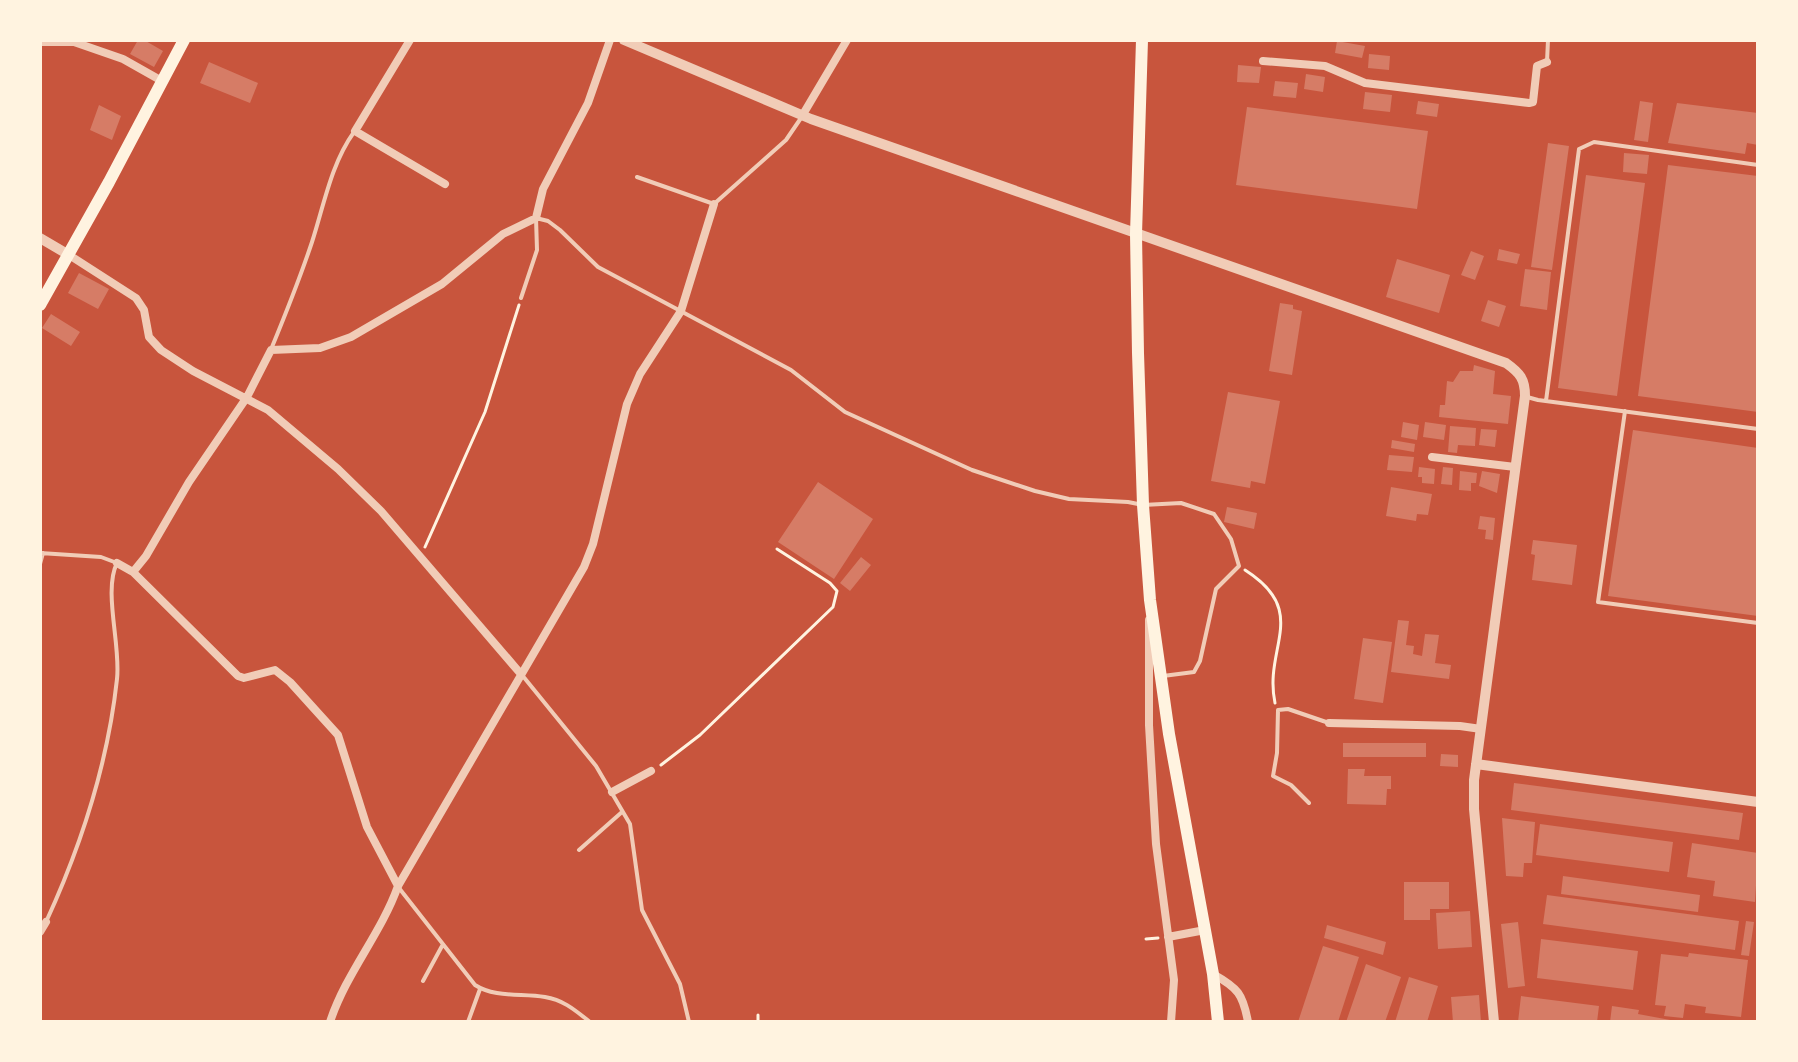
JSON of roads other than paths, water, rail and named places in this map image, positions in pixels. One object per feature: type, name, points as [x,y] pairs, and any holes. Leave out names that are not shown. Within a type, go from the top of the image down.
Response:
[{"type":"main road","points":[[40,305],[184,40]]},
{"type":"main road","points":[[1142,40],[1136,234],[1143,505],[1150,600],[1160,677],[1213,974],[1218,1022]]},
{"type":"street","points":[[410,40],[355,131],[445,184]]},
{"type":"street","points":[[133,572],[247,397],[271,350],[320,348],[351,337],[442,284],[503,234],[536,218],[543,189],[588,103],[610,40]]},
{"type":"street","points":[[624,40],[802,116],[1506,363],[1520,373],[1525,384],[1525,396],[1476,764],[1474,809],[1494,1022]]},
{"type":"street","points":[[802,116],[847,40]]},
{"type":"street","points":[[40,42],[74,42],[123,59],[162,81]]},
{"type":"street","points":[[1263,61],[1325,66],[1356,82],[1529,103],[1533,102],[1537,66],[1547,62]]},
{"type":"street","points":[[330,1022],[336,1003],[356,965],[389,912],[398,886],[584,567],[593,544],[627,404],[640,374],[681,311],[714,204]]},
{"type":"street","points":[[40,238],[136,298],[144,310],[149,337],[161,350],[193,371],[268,410],[338,469],[381,511],[520,673]]},
{"type":"street","points":[[1432,457],[1515,467]]},
{"type":"street","points":[[117,563],[133,572],[238,676],[244,678],[275,670],[334,729],[353,777],[367,827],[398,886]]},
{"type":"street","points":[[1150,600],[1149,725],[1156,844],[1174,980],[1171,1022]]},
{"type":"street","points":[[1329,723],[1481,729]]},
{"type":"street","points":[[1476,764],[1758,802]]},
{"type":"street","points":[[612,792],[651,771]]},
{"type":"street","points":[[40,932],[46,922]]},
{"type":"street","points":[[1168,937],[1205,930]]},
{"type":"street","points":[[1213,974],[1228,982],[1241,995],[1248,1022]]},
{"type":"lane","points":[[1547,62],[1548,40]]},
{"type":"lane","points":[[637,177],[714,204],[786,140],[802,116]]},
{"type":"lane","points":[[271,350],[303,270],[333,174],[346,143],[355,131]]},
{"type":"lane","points":[[1546,401],[1579,149],[1594,142],[1758,165]]},
{"type":"lane","points":[[521,298],[537,250],[536,218],[548,221],[598,267],[791,370],[845,412],[972,470],[1054,496],[1143,505],[1181,503],[1214,514],[1231,539],[1239,566],[1216,589],[1200,661],[1194,672],[1160,677]]},
{"type":"lane","points":[[1525,396],[1758,429]]},
{"type":"lane","points":[[1625,411],[1598,602],[1758,623]]},
{"type":"lane","points":[[40,564],[42,553],[101,557],[117,563],[111,583],[119,651],[104,754],[62,888],[46,922]]},
{"type":"lane","points":[[520,673],[589,756],[612,792],[633,835],[642,910],[680,984],[688,1021],[681,1022]]},
{"type":"lane","points":[[1309,803],[1291,785],[1273,776],[1278,710],[1288,709],[1329,723]]},
{"type":"lane","points":[[579,850],[622,812]]},
{"type":"lane","points":[[398,886],[442,946],[480,989],[561,1001],[590,1022]]},
{"type":"lane","points":[[423,981],[442,946]]},
{"type":"lane","points":[[468,1022],[480,989]]}]
